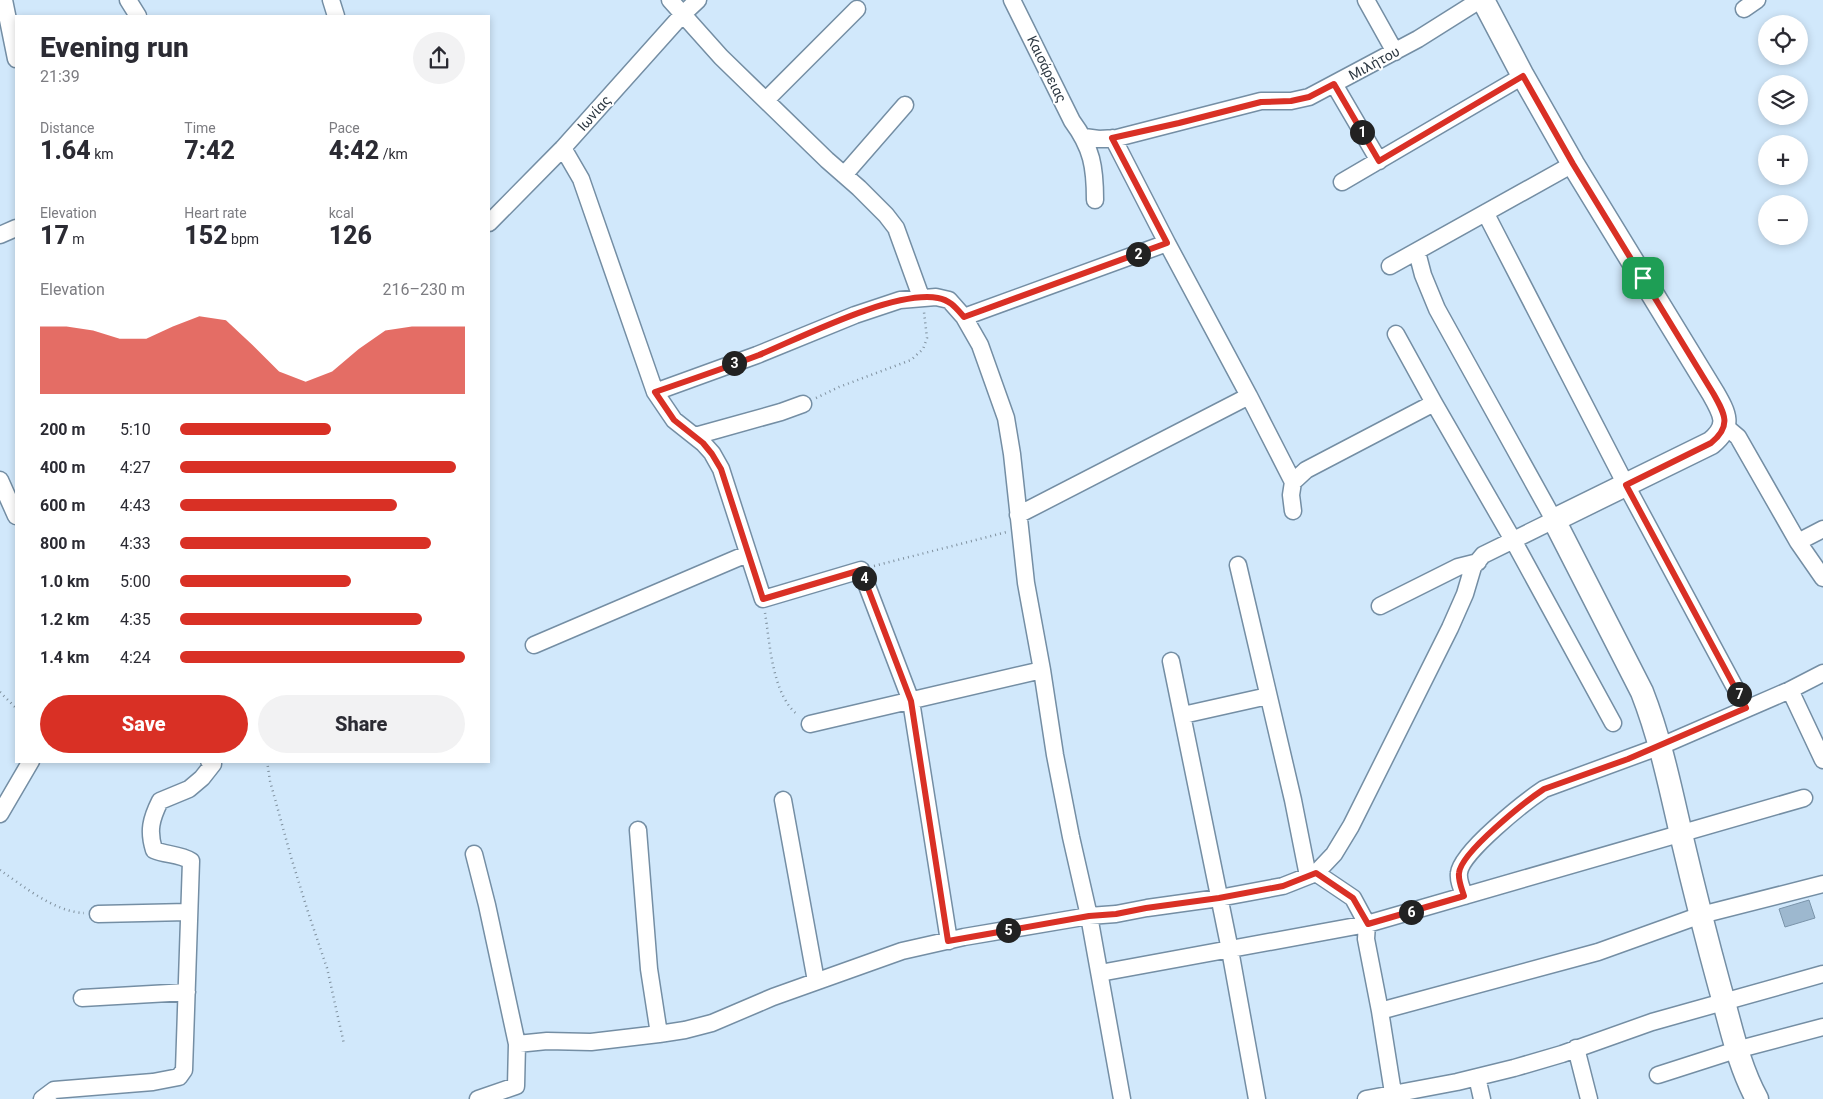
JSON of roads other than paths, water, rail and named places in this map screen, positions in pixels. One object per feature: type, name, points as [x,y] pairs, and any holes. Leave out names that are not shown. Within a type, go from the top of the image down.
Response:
[{"type":"street","points":[[4,0],[15,54]]},
{"type":"street","points":[[128,0],[137,15]]},
{"type":"street","points":[[331,0],[336,15]]},
{"type":"street","points":[[670,0],[721,57],[886,215],[896,228],[921,297]]},
{"type":"street","name":"Ιωνίας","points":[[490,222],[563,148],[682,15],[698,0]]},
{"type":"street","name":"Καισάρειας","points":[[1012,0],[1072,121],[1084,137],[1095,170],[1095,200]]},
{"type":"street","points":[[1366,0],[1395,52]]},
{"type":"street","name":"Μιλήτου","points":[[1084,137],[1112,138],[1261,102],[1291,101],[1309,97],[1418,40],[1480,0]]},
{"type":"street","points":[[517,1044],[547,1041],[591,1042],[659,1034],[712,1023],[816,981],[902,952],[948,941],[1089,916],[1116,914],[1283,886],[1312,874],[1334,854],[1351,826],[1450,628],[1465,594],[1473,567],[1483,555],[1711,443],[1720,436],[1725,426],[1724,415],[1713,393],[1573,164],[1523,76],[1484,0]]},
{"type":"street","points":[[766,100],[857,8]]},
{"type":"street","points":[[1342,182],[1523,76]]},
{"type":"street","points":[[1334,84],[1379,161]]},
{"type":"street","points":[[844,174],[905,105]]},
{"type":"street","points":[[1112,138],[1294,482]]},
{"type":"street","points":[[563,148],[581,179],[655,392],[674,420],[695,436],[712,454],[721,469],[763,599],[861,570],[911,701],[948,941]]},
{"type":"street","points":[[1390,266],[1573,164]]},
{"type":"street","points":[[1486,214],[1626,485],[1746,708]]},
{"type":"street","points":[[0,235],[15,228]]},
{"type":"street","points":[[964,317],[1167,243]]},
{"type":"street","points":[[1416,252],[1437,309],[1554,520],[1642,692],[1661,746],[1700,915],[1736,1050],[1746,1079],[1757,1099]]},
{"type":"street","points":[[655,392],[757,355],[855,314],[900,300],[921,297],[936,297],[948,300],[964,317],[980,345],[1006,418],[1026,583],[1065,810],[1089,916],[1122,1099]]},
{"type":"street","points":[[1396,334],[1514,540],[1613,723]]},
{"type":"street","points":[[1018,522],[1249,396]]},
{"type":"street","points":[[1294,511],[1291,496],[1294,482],[1306,470],[1434,403]]},
{"type":"street","points":[[695,436],[803,404]]},
{"type":"street","points":[[1725,426],[1738,437],[1798,542],[1823,578]]},
{"type":"street","points":[[0,480],[15,514]]},
{"type":"street","points":[[1798,542],[1823,529]]},
{"type":"street","points":[[534,645],[748,554]]},
{"type":"street","points":[[1380,606],[1458,567],[1478,562]]},
{"type":"street","points":[[1238,565],[1312,874],[1353,898],[1368,924],[1366,939],[1380,1011],[1393,1097]]},
{"type":"street","points":[[1171,661],[1230,950],[1257,1099]]},
{"type":"street","points":[[810,724],[1042,670]]},
{"type":"street","points":[[1464,896],[1459,873],[1463,860],[1486,837],[1544,789],[1661,746],[1790,690],[1823,673]]},
{"type":"street","points":[[1790,690],[1823,760]]},
{"type":"street","points":[[1183,715],[1268,696]]},
{"type":"street","points":[[0,814],[4,794],[29,763]]},
{"type":"street","points":[[42,1099],[54,1090],[153,1082],[179,1077],[184,1070],[191,861],[185,857],[164,854],[154,850],[150,837],[153,816],[160,801],[189,789],[202,778],[213,764],[212,763]]},
{"type":"street","points":[[1100,973],[1368,924],[1804,798]]},
{"type":"street","points":[[783,800],[816,981]]},
{"type":"street","points":[[638,830],[649,969],[659,1034]]},
{"type":"street","points":[[474,854],[517,1044],[516,1086],[478,1099]]},
{"type":"street","points":[[1380,1011],[1598,952],[1700,915],[1823,884]]},
{"type":"street","points":[[98,914],[188,912]]},
{"type":"street","points":[[1366,1099],[1393,1097],[1524,1066],[1652,1022],[1823,974]]},
{"type":"street","points":[[82,998],[187,992]]},
{"type":"street","points":[[1658,1075],[1736,1050],[1823,1026]]},
{"type":"street","points":[[1576,1048],[1589,1099]]},
{"type":"street","points":[[1477,1078],[1482,1099]]}]
